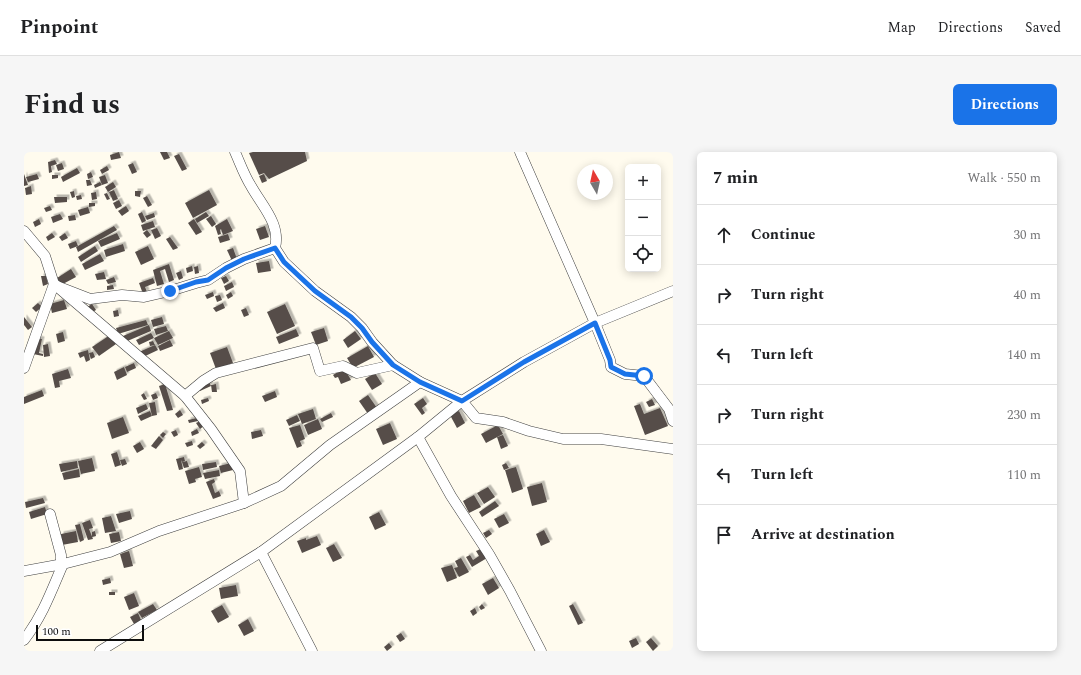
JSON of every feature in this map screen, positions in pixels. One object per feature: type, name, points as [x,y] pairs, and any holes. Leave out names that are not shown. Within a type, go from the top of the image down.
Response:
[{"type":"street","points":[[235,152],[250,185],[272,221],[277,235],[275,248],[284,262],[315,291],[351,317],[393,365],[420,382],[462,401],[476,418],[504,422],[529,431],[563,439],[601,439],[673,449]]},
{"type":"street","points":[[520,152],[595,323],[610,360],[611,367],[625,374],[644,376],[669,409],[673,421]]},
{"type":"street","points":[[24,231],[45,256],[54,284],[184,396],[240,471],[244,503]]},
{"type":"street","points":[[54,284],[90,299],[122,295],[144,297],[208,280],[226,268],[244,259],[275,248]]},
{"type":"street","points":[[24,368],[54,284]]},
{"type":"street","points":[[100,651],[261,552],[418,437],[462,401],[524,362],[595,323],[673,291]]},
{"type":"street","points":[[184,396],[216,373],[313,348],[320,371],[343,366],[357,373],[393,365]]},
{"type":"street","points":[[24,571],[63,564],[110,552],[158,531],[244,503],[282,486],[330,445],[420,382]]},
{"type":"street","points":[[418,437],[451,496],[489,554],[510,590],[541,651]]},
{"type":"street","points":[[24,640],[44,610],[63,564],[61,564],[61,555],[50,514]]},
{"type":"street","points":[[261,552],[312,651]]},
{"type":"building","points":[[119,152],[121,158],[111,160],[110,155]]},
{"type":"building","points":[[160,152],[167,152],[170,158],[164,160]]},
{"type":"building","points":[[305,152],[307,161],[269,179],[264,173],[259,175],[249,153]]},
{"type":"building","points":[[179,154],[187,169],[182,171],[174,156]]},
{"type":"building","points":[[55,160],[57,164],[51,166],[52,172],[49,173],[48,162]]},
{"type":"building","points":[[62,163],[64,169],[58,171],[56,165]]},
{"type":"building","points":[[133,163],[137,172],[132,174],[128,165]]},
{"type":"building","points":[[107,166],[109,170],[102,174],[100,170]]},
{"type":"building","points":[[77,168],[80,173],[63,182],[61,177]]},
{"type":"building","points":[[91,172],[93,177],[88,179],[87,174]]},
{"type":"building","points":[[24,174],[28,185],[24,186]]},
{"type":"building","points":[[37,174],[39,179],[28,182],[26,177]]},
{"type":"building","points":[[264,174],[267,181],[262,183],[259,176]]},
{"type":"building","points":[[52,175],[58,175],[58,178],[52,179]]},
{"type":"building","points":[[105,175],[108,183],[102,185],[99,177]]},
{"type":"building","points":[[86,180],[90,180],[92,185],[87,186]]},
{"type":"building","points":[[100,182],[102,185],[95,188],[94,185]]},
{"type":"building","points":[[113,182],[116,187],[108,192],[105,187]]},
{"type":"building","points":[[31,186],[32,194],[26,195],[25,188]]},
{"type":"building","points":[[114,190],[118,199],[113,201],[109,192]]},
{"type":"building","points":[[209,190],[217,205],[193,218],[185,203]]},
{"type":"building","points":[[74,191],[75,197],[72,198],[70,192]]},
{"type":"building","points":[[135,191],[141,191],[140,197],[135,196]]},
{"type":"building","points":[[96,192],[97,199],[92,200],[91,193]]},
{"type":"building","points":[[107,193],[110,199],[107,200],[104,194]]},
{"type":"building","points":[[81,195],[82,199],[77,200],[76,196]]},
{"type":"building","points":[[147,196],[152,205],[148,207],[143,198]]},
{"type":"building","points":[[54,197],[67,197],[67,202],[55,203]]},
{"type":"building","points":[[119,200],[122,206],[116,209],[113,203]]},
{"type":"building","points":[[89,203],[95,203],[95,206],[89,207]]},
{"type":"building","points":[[50,206],[52,210],[46,212],[44,208]]},
{"type":"building","points":[[126,206],[129,211],[122,216],[118,211]]},
{"type":"building","points":[[88,207],[90,213],[80,216],[78,210]]},
{"type":"building","points":[[142,212],[146,221],[142,223],[138,214]]},
{"type":"building","points":[[206,212],[209,216],[197,223],[195,219]]},
{"type":"building","points":[[154,213],[155,217],[147,220],[145,216]]},
{"type":"building","points":[[60,214],[63,219],[53,223],[51,217]]},
{"type":"building","points":[[75,215],[76,220],[69,221],[68,216]]},
{"type":"building","points":[[211,216],[216,224],[212,227],[206,219]]},
{"type":"building","points":[[39,219],[41,224],[35,227],[33,222]]},
{"type":"building","points":[[194,219],[202,232],[196,235],[188,223]]},
{"type":"building","points":[[227,219],[233,231],[223,235],[221,229],[221,234],[218,235],[215,226]]},
{"type":"building","points":[[153,221],[155,227],[143,231],[141,225]]},
{"type":"building","points":[[114,226],[117,230],[78,252],[76,247]]},
{"type":"building","points":[[265,226],[269,237],[260,240],[256,229]]},
{"type":"building","points":[[157,228],[161,236],[155,239],[151,230]]},
{"type":"building","points":[[147,230],[151,235],[147,238],[143,233]]},
{"type":"building","points":[[52,233],[55,237],[48,241],[46,237]]},
{"type":"building","points":[[65,233],[68,238],[62,241],[59,237]]},
{"type":"building","points":[[117,233],[120,239],[101,247],[98,241]]},
{"type":"building","points":[[228,234],[230,240],[220,243],[218,237]]},
{"type":"building","points":[[170,237],[178,248],[173,250],[166,239]]},
{"type":"building","points":[[76,241],[78,246],[70,249],[68,244]]},
{"type":"building","points":[[123,244],[125,251],[106,257],[104,250]]},
{"type":"building","points":[[95,246],[98,251],[81,262],[78,257]]},
{"type":"building","points":[[148,246],[154,259],[141,265],[135,252]]},
{"type":"building","points":[[233,248],[237,259],[232,261],[227,250]]},
{"type":"building","points":[[100,254],[104,261],[85,270],[82,264]]},
{"type":"building","points":[[269,261],[271,271],[258,273],[256,263]]},
{"type":"building","points":[[169,264],[174,280],[169,282],[165,269],[160,271],[164,284],[157,286],[153,270]]},
{"type":"building","points":[[192,266],[193,271],[187,273],[186,268]]},
{"type":"building","points":[[198,266],[199,273],[195,274],[194,267]]},
{"type":"building","points":[[71,269],[76,277],[61,285],[57,278]]},
{"type":"building","points":[[181,271],[183,278],[179,280],[176,273]]},
{"type":"building","points":[[104,272],[106,279],[97,280],[95,274]]},
{"type":"building","points":[[41,276],[46,276],[48,284],[43,286]]},
{"type":"building","points":[[226,276],[229,281],[224,284],[221,278]]},
{"type":"building","points":[[114,277],[116,282],[108,284],[106,280]]},
{"type":"building","points":[[153,278],[155,283],[145,287],[147,292],[143,294],[139,283]]},
{"type":"building","points":[[232,282],[234,287],[226,291],[224,286]]},
{"type":"building","points":[[113,285],[114,289],[107,290],[107,286]]},
{"type":"building","points":[[213,292],[214,296],[207,299],[205,295]]},
{"type":"building","points":[[231,292],[233,296],[228,299],[226,295]]},
{"type":"building","points":[[220,295],[222,300],[217,302],[215,296]]},
{"type":"building","points":[[64,300],[67,309],[52,313],[50,304]]},
{"type":"building","points":[[38,303],[42,307],[36,312],[32,308]]},
{"type":"building","points":[[223,303],[225,308],[216,312],[213,308]]},
{"type":"building","points":[[92,304],[96,310],[91,313],[87,307]]},
{"type":"building","points":[[285,304],[295,326],[277,334],[267,312]]},
{"type":"building","points":[[246,308],[249,315],[244,317],[241,310]]},
{"type":"building","points":[[118,310],[119,316],[114,317],[113,311]]},
{"type":"building","points":[[24,317],[32,327],[28,330],[24,325]]},
{"type":"building","points":[[162,317],[164,324],[153,327],[151,320]]},
{"type":"building","points":[[146,320],[148,325],[118,334],[116,328]]},
{"type":"building","points":[[149,325],[151,331],[125,342],[123,336]]},
{"type":"building","points":[[166,326],[168,331],[156,335],[154,329]]},
{"type":"building","points":[[324,328],[328,341],[316,345],[311,332]]},
{"type":"building","points":[[296,329],[299,336],[279,344],[276,337]]},
{"type":"building","points":[[169,331],[173,338],[158,345],[154,338]]},
{"type":"building","points":[[355,331],[361,339],[348,348],[343,340]]},
{"type":"building","points":[[63,332],[65,341],[58,343],[56,334]]},
{"type":"building","points":[[151,333],[154,338],[139,345],[136,340]]},
{"type":"building","points":[[110,335],[116,344],[99,356],[92,347]]},
{"type":"building","points":[[37,338],[42,339],[39,353],[43,354],[43,356],[33,354]]},
{"type":"building","points":[[170,340],[173,346],[160,351],[158,346]]},
{"type":"building","points":[[153,341],[155,345],[150,346],[149,342]]},
{"type":"building","points":[[48,344],[50,356],[44,357],[43,345]]},
{"type":"building","points":[[155,345],[158,350],[141,358],[139,352]]},
{"type":"building","points":[[368,346],[374,357],[353,368],[347,358]]},
{"type":"building","points":[[227,347],[233,363],[216,369],[210,353]]},
{"type":"building","points":[[88,350],[90,360],[86,362],[84,356],[80,358],[78,353]]},
{"type":"building","points":[[93,352],[95,357],[91,359],[89,353]]},
{"type":"building","points":[[134,363],[136,368],[127,372],[125,367]]},
{"type":"building","points":[[124,367],[127,375],[117,380],[114,372]]},
{"type":"building","points":[[344,368],[351,380],[341,384],[338,377],[335,378],[333,375]]},
{"type":"building","points":[[68,369],[71,378],[59,381],[60,387],[55,388],[52,374]]},
{"type":"building","points":[[375,373],[382,384],[372,390],[365,379]]},
{"type":"building","points":[[209,382],[211,386],[200,391],[199,387]]},
{"type":"building","points":[[165,384],[173,410],[167,411],[159,386]]},
{"type":"building","points":[[216,384],[217,392],[212,392],[211,385]]},
{"type":"building","points":[[42,390],[44,396],[24,404],[24,397]]},
{"type":"building","points":[[275,391],[277,397],[265,402],[262,396]]},
{"type":"building","points":[[144,393],[147,399],[144,400],[141,395]]},
{"type":"building","points":[[156,393],[158,398],[153,400],[151,395]]},
{"type":"building","points":[[368,395],[377,408],[368,414],[359,401]]},
{"type":"building","points":[[208,398],[209,401],[202,404],[201,400]]},
{"type":"building","points":[[423,398],[427,404],[422,408],[425,413],[422,415],[414,404]]},
{"type":"building","points":[[652,399],[655,405],[649,407],[646,402]]},
{"type":"building","points":[[155,402],[157,415],[152,416],[149,403]]},
{"type":"building","points":[[146,404],[148,409],[138,414],[136,408]]},
{"type":"building","points":[[640,404],[644,414],[660,408],[668,426],[645,435],[634,406]]},
{"type":"building","points":[[313,409],[316,419],[302,424],[298,414]]},
{"type":"building","points":[[180,410],[183,415],[178,418],[175,414]]},
{"type":"building","points":[[150,411],[152,416],[141,421],[138,416]]},
{"type":"building","points":[[459,411],[465,423],[457,428],[450,415]]},
{"type":"building","points":[[331,413],[333,417],[322,422],[320,419]]},
{"type":"building","points":[[297,415],[300,421],[289,426],[286,420]]},
{"type":"building","points":[[123,417],[129,433],[112,439],[107,423]]},
{"type":"building","points":[[197,418],[198,421],[189,423],[188,420]]},
{"type":"building","points":[[318,419],[322,429],[308,435],[304,425]]},
{"type":"building","points":[[200,421],[204,426],[200,429],[196,423]]},
{"type":"building","points":[[390,423],[397,439],[383,445],[376,429]]},
{"type":"building","points":[[300,425],[305,439],[300,441],[302,446],[297,448],[289,428]]},
{"type":"building","points":[[498,425],[503,434],[486,443],[481,434]]},
{"type":"building","points":[[197,429],[199,433],[192,436],[191,432]]},
{"type":"building","points":[[176,430],[178,435],[174,437],[171,432]]},
{"type":"building","points":[[261,430],[263,436],[252,439],[251,432]]},
{"type":"building","points":[[163,432],[166,434],[163,438],[160,435]]},
{"type":"building","points":[[503,435],[508,446],[501,449],[497,437]]},
{"type":"building","points":[[159,436],[163,440],[156,449],[151,446]]},
{"type":"building","points":[[192,441],[193,445],[187,447],[185,443]]},
{"type":"building","points":[[140,442],[144,449],[137,453],[133,446]]},
{"type":"building","points":[[202,442],[205,445],[200,449],[197,446]]},
{"type":"building","points":[[117,452],[121,465],[115,467],[111,454]]},
{"type":"building","points":[[184,457],[185,461],[182,462],[181,460],[183,469],[179,470],[176,459]]},
{"type":"building","points":[[92,458],[95,471],[81,474],[78,461]]},
{"type":"building","points":[[125,459],[127,464],[122,466],[120,460]]},
{"type":"building","points":[[77,461],[78,468],[61,472],[59,464]]},
{"type":"building","points":[[187,461],[189,467],[184,468],[182,462]]},
{"type":"building","points":[[216,462],[217,467],[203,470],[202,464]]},
{"type":"building","points":[[231,463],[233,470],[221,473],[219,466]]},
{"type":"building","points":[[506,463],[509,468],[504,470],[502,465]]},
{"type":"building","points":[[199,467],[202,477],[195,479],[196,482],[189,484],[185,471]]},
{"type":"building","points":[[516,467],[523,489],[512,493],[505,470]]},
{"type":"building","points":[[79,469],[80,477],[64,480],[62,473]]},
{"type":"building","points":[[219,470],[220,476],[205,479],[203,473]]},
{"type":"building","points":[[214,479],[215,482],[212,484],[215,493],[219,491],[221,496],[213,499],[206,482]]},
{"type":"building","points":[[542,483],[547,502],[532,506],[527,487]]},
{"type":"building","points":[[488,487],[495,497],[484,504],[477,493]]},
{"type":"building","points":[[474,495],[481,507],[469,513],[463,501]]},
{"type":"building","points":[[43,498],[45,503],[26,508],[25,502]]},
{"type":"building","points":[[495,501],[499,506],[482,517],[479,512]]},
{"type":"building","points":[[45,507],[47,514],[31,519],[29,512]]},
{"type":"building","points":[[130,511],[132,519],[119,523],[116,514]]},
{"type":"building","points":[[379,512],[386,525],[375,530],[369,517]]},
{"type":"building","points":[[504,514],[509,523],[499,528],[494,519]]},
{"type":"building","points":[[111,516],[116,531],[105,533],[102,518]]},
{"type":"building","points":[[90,520],[93,528],[89,529],[93,539],[88,540],[82,523]]},
{"type":"building","points":[[80,524],[84,540],[80,542],[75,525]]},
{"type":"building","points":[[489,530],[492,534],[486,538],[483,533]]},
{"type":"building","points":[[544,530],[550,542],[541,546],[536,534]]},
{"type":"building","points":[[76,531],[78,542],[62,545],[61,534]]},
{"type":"building","points":[[95,531],[96,536],[92,537],[92,532]]},
{"type":"building","points":[[119,532],[121,541],[111,543],[109,534]]},
{"type":"building","points":[[317,536],[321,545],[302,553],[297,541],[306,538],[306,540]]},
{"type":"building","points":[[334,544],[342,558],[333,562],[326,548]]},
{"type":"building","points":[[481,549],[487,558],[472,567],[466,557],[470,555],[473,560],[479,556],[476,551]]},
{"type":"building","points":[[129,551],[133,566],[124,568],[120,554]]},
{"type":"building","points":[[461,558],[469,572],[459,577],[454,568],[458,567],[455,561]]},
{"type":"building","points":[[452,565],[457,578],[447,582],[441,568]]},
{"type":"building","points":[[110,578],[111,583],[103,585],[102,580]]},
{"type":"building","points":[[493,578],[499,588],[488,595],[482,584]]},
{"type":"building","points":[[236,585],[238,596],[221,599],[219,588]]},
{"type":"building","points":[[109,592],[115,592],[115,595],[109,595]]},
{"type":"building","points":[[134,593],[139,606],[129,610],[124,597]]},
{"type":"building","points":[[153,604],[157,610],[142,618],[138,612]]},
{"type":"building","points":[[482,604],[485,608],[481,610],[479,607]]},
{"type":"building","points":[[573,604],[583,623],[578,625],[569,606]]},
{"type":"building","points":[[222,605],[229,617],[218,623],[211,611]]},
{"type":"building","points":[[475,608],[477,613],[473,616],[470,611]]},
{"type":"building","points":[[138,613],[141,620],[134,624],[130,617]]},
{"type":"building","points":[[248,619],[254,631],[244,636],[238,625]]},
{"type":"building","points":[[401,633],[405,639],[400,642],[396,636]]},
{"type":"building","points":[[636,638],[639,644],[632,648],[629,641]]},
{"type":"building","points":[[651,638],[658,646],[653,651],[646,642]]},
{"type":"building","points":[[389,643],[392,647],[387,651],[384,647]]},
{"type":"route","points":[[170,291],[196,282],[208,280],[226,268],[244,259],[275,248],[284,262],[295,273],[315,291],[351,317],[393,365],[441,393],[462,401],[524,362],[595,323],[610,360],[611,367],[625,374],[644,376]]}]
